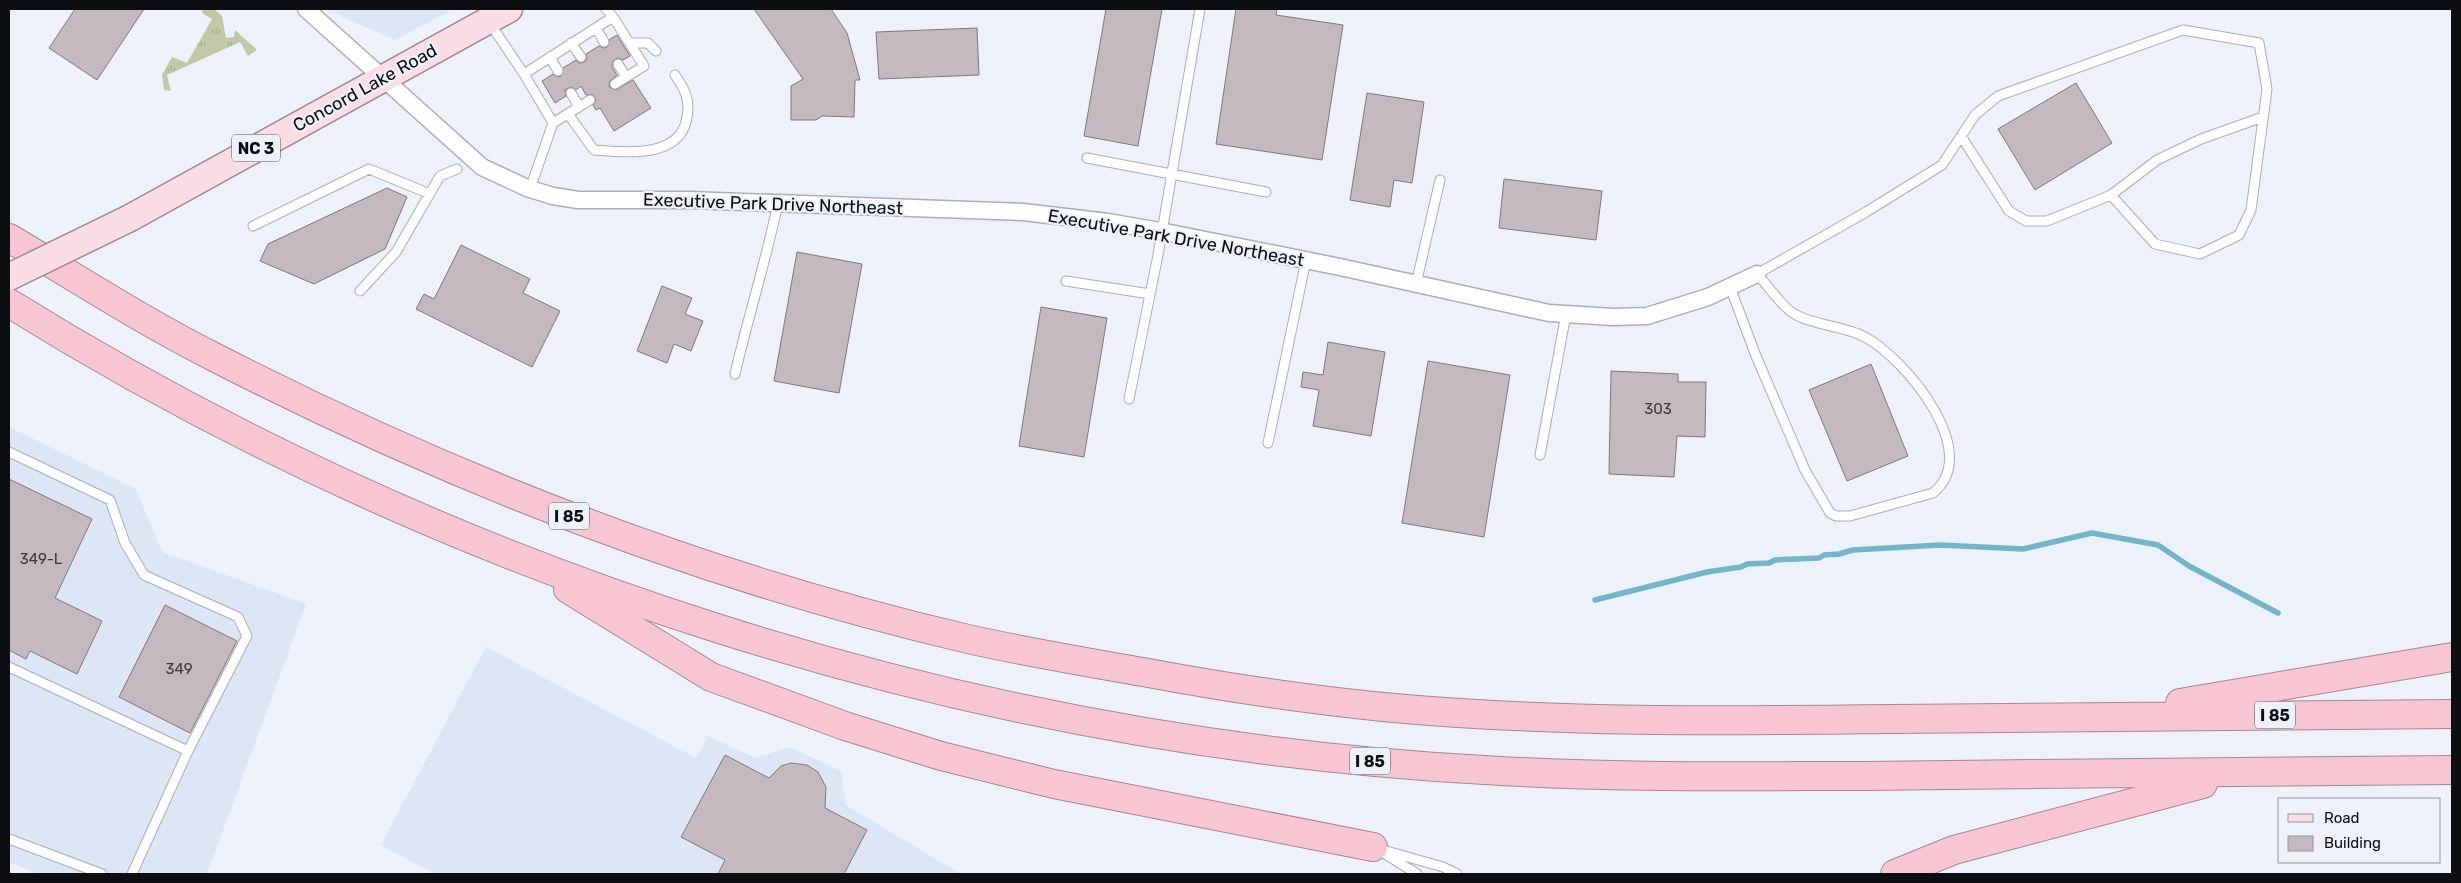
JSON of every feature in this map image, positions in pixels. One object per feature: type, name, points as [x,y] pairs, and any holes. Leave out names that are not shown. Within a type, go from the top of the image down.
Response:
[{"type":"highway","name":"I 85","points":[[9,238],[115,302],[215,358],[437,463],[592,525],[713,568],[861,611],[968,639],[1146,673],[1294,697],[1384,707],[1502,715],[1706,721],[2452,714]]},
{"type":"highway","name":"I 85","points":[[9,303],[70,340],[259,444],[373,497],[520,559],[730,632],[807,656],[914,684],[1037,711],[1179,736],[1296,753],[1480,770],[1590,775],[1708,777],[2452,770]]},
{"type":"highway","points":[[520,559],[711,677],[845,726],[941,756],[1054,784],[1373,847]]},
{"type":"highway","points":[[2097,717],[2452,657]]},
{"type":"highway","points":[[1895,874],[1964,847],[2245,773]]},
{"type":"main road","name":"Concord Lake Road","points":[[9,277],[130,218],[498,15]]},
{"type":"street","name":"Executive Park Drive Northeast","points":[[306,9],[482,167],[530,189],[578,200],[1023,212],[1108,222],[1306,260],[1524,308],[1566,314],[1613,317],[1647,316],[1708,297],[1757,274]]},
{"type":"lane","points":[[606,9],[614,17],[644,66],[615,84]]},
{"type":"lane","points":[[1129,399],[1150,294],[1200,9]]},
{"type":"lane","points":[[498,15],[524,74],[553,123]]},
{"type":"lane","points":[[524,74],[614,17]]},
{"type":"lane","points":[[596,28],[604,42]]},
{"type":"lane","points":[[1730,287],[1756,356],[1805,470],[1830,513],[1836,516],[1850,516],[1933,493],[1942,486],[1948,472],[1949,454],[1945,430],[1926,397],[1884,348],[1863,336],[1792,313],[1757,274],[1866,212],[1942,165],[1975,115],[1998,96],[2183,30],[2259,43],[2267,88],[2251,210],[2239,235],[2200,254],[2155,244],[2111,195]]},
{"type":"lane","points":[[572,43],[580,57]]},
{"type":"lane","points":[[630,43],[648,44],[656,51]]},
{"type":"lane","points":[[550,57],[558,71]]},
{"type":"lane","points":[[618,64],[626,77]]},
{"type":"lane","points":[[568,114],[594,150],[626,152],[652,150],[677,138],[685,128],[688,114],[686,96],[675,75]]},
{"type":"lane","points":[[571,93],[579,107]]},
{"type":"lane","points":[[530,189],[553,123],[590,100]]},
{"type":"lane","points":[[1961,136],[2009,211],[2026,221],[2048,221],[2111,195],[2157,160],[2201,138],[2263,118]]},
{"type":"lane","points":[[1087,158],[1266,192]]},
{"type":"lane","points":[[253,226],[369,169],[430,194]]},
{"type":"lane","points":[[360,291],[396,252],[440,176],[457,169]]},
{"type":"lane","points":[[1416,284],[1440,180]]},
{"type":"lane","points":[[735,374],[747,321],[768,256],[778,204]]},
{"type":"lane","points":[[1268,443],[1306,260]]},
{"type":"lane","points":[[1066,282],[1150,294]]},
{"type":"lane","points":[[1540,455],[1566,314]]},
{"type":"lane","points":[[9,452],[110,500],[125,543],[144,575],[238,617],[247,636],[188,751],[132,874]]},
{"type":"lane","points":[[9,667],[188,751]]},
{"type":"lane","points":[[9,839],[102,874]]},
{"type":"lane","points":[[1373,847],[1417,874]]},
{"type":"lane","points":[[1373,847],[1443,867],[1457,874]]},
{"type":"shaded area","points":[[331,9],[454,9],[395,40],[340,16]]},
{"type":"shaded area","points":[[9,427],[136,489],[162,552],[306,604],[207,874],[38,874],[9,862]]},
{"type":"shaded area","points":[[486,647],[696,758],[708,736],[755,758],[790,747],[841,771],[846,805],[961,874],[435,874],[381,845]]},
{"type":"green space","points":[[201,9],[214,9],[222,16],[226,38],[234,37],[235,30],[257,50],[248,56],[240,42],[167,75],[171,91],[164,90],[162,75],[172,57],[187,63],[212,19],[203,14]]},
{"type":"building","points":[[75,9],[144,9],[97,80],[49,48]]},
{"type":"building","points":[[754,9],[831,9],[847,33],[860,80],[855,80],[854,117],[822,116],[816,120],[791,120],[791,86],[803,79]]},
{"type":"building","points":[[1106,9],[1162,9],[1138,146],[1084,136]]},
{"type":"building","points":[[1236,9],[1277,9],[1276,15],[1343,25],[1322,160],[1216,144]]},
{"type":"building","points":[[977,28],[979,75],[879,79],[876,32]]},
{"type":"building","points":[[617,35],[630,56],[623,60],[618,58],[613,61],[612,67],[617,75],[610,81],[609,87],[616,90],[633,80],[651,108],[614,131],[600,108],[596,110],[593,105],[596,100],[593,95],[586,95],[581,86],[576,90],[571,87],[565,90],[566,96],[555,103],[542,81],[553,74],[557,77],[561,76],[563,68],[576,60],[579,63],[584,62],[587,59],[586,54],[599,46],[607,47],[610,39]]},
{"type":"building","points":[[2076,83],[2112,143],[2035,190],[1998,129]]},
{"type":"building","points":[[1367,93],[1424,102],[1412,183],[1394,180],[1390,207],[1350,200]]},
{"type":"building","points":[[1504,179],[1602,191],[1596,240],[1499,228]]},
{"type":"building","points":[[387,188],[407,197],[385,249],[314,284],[260,261],[268,244]]},
{"type":"building","points":[[461,245],[530,279],[523,293],[560,311],[532,367],[416,309],[424,294],[434,299]]},
{"type":"building","points":[[797,252],[862,264],[839,393],[774,381]]},
{"type":"building","points":[[662,286],[692,298],[685,314],[703,321],[691,351],[674,344],[667,363],[637,351]]},
{"type":"building","points":[[1041,307],[1107,318],[1084,457],[1019,446]]},
{"type":"building","points":[[1328,342],[1385,352],[1371,436],[1313,426],[1319,390],[1301,387],[1303,372],[1323,375]]},
{"type":"building","points":[[1428,361],[1510,375],[1484,537],[1402,523]]},
{"type":"building","points":[[1871,364],[1908,456],[1847,481],[1809,390]]},
{"type":"building","points":[[1611,371],[1678,374],[1678,382],[1706,382],[1705,437],[1677,436],[1674,477],[1609,474]]},
{"type":"building","points":[[9,479],[92,519],[55,598],[102,621],[77,674],[30,651],[26,659],[9,650]]},
{"type":"building","points":[[165,605],[237,641],[190,733],[119,697]]},
{"type":"building","points":[[725,755],[769,778],[781,766],[791,763],[807,765],[818,772],[826,787],[825,808],[867,830],[844,874],[718,874],[725,860],[681,837]]},
{"type":"waterway","points":[[1595,600],[1707,572],[1741,567],[1747,564],[1769,563],[1775,560],[1819,558],[1824,555],[1839,554],[1853,550],[1940,545],[2023,549],[2092,533],[2158,545],[2189,566],[2278,613]]}]
